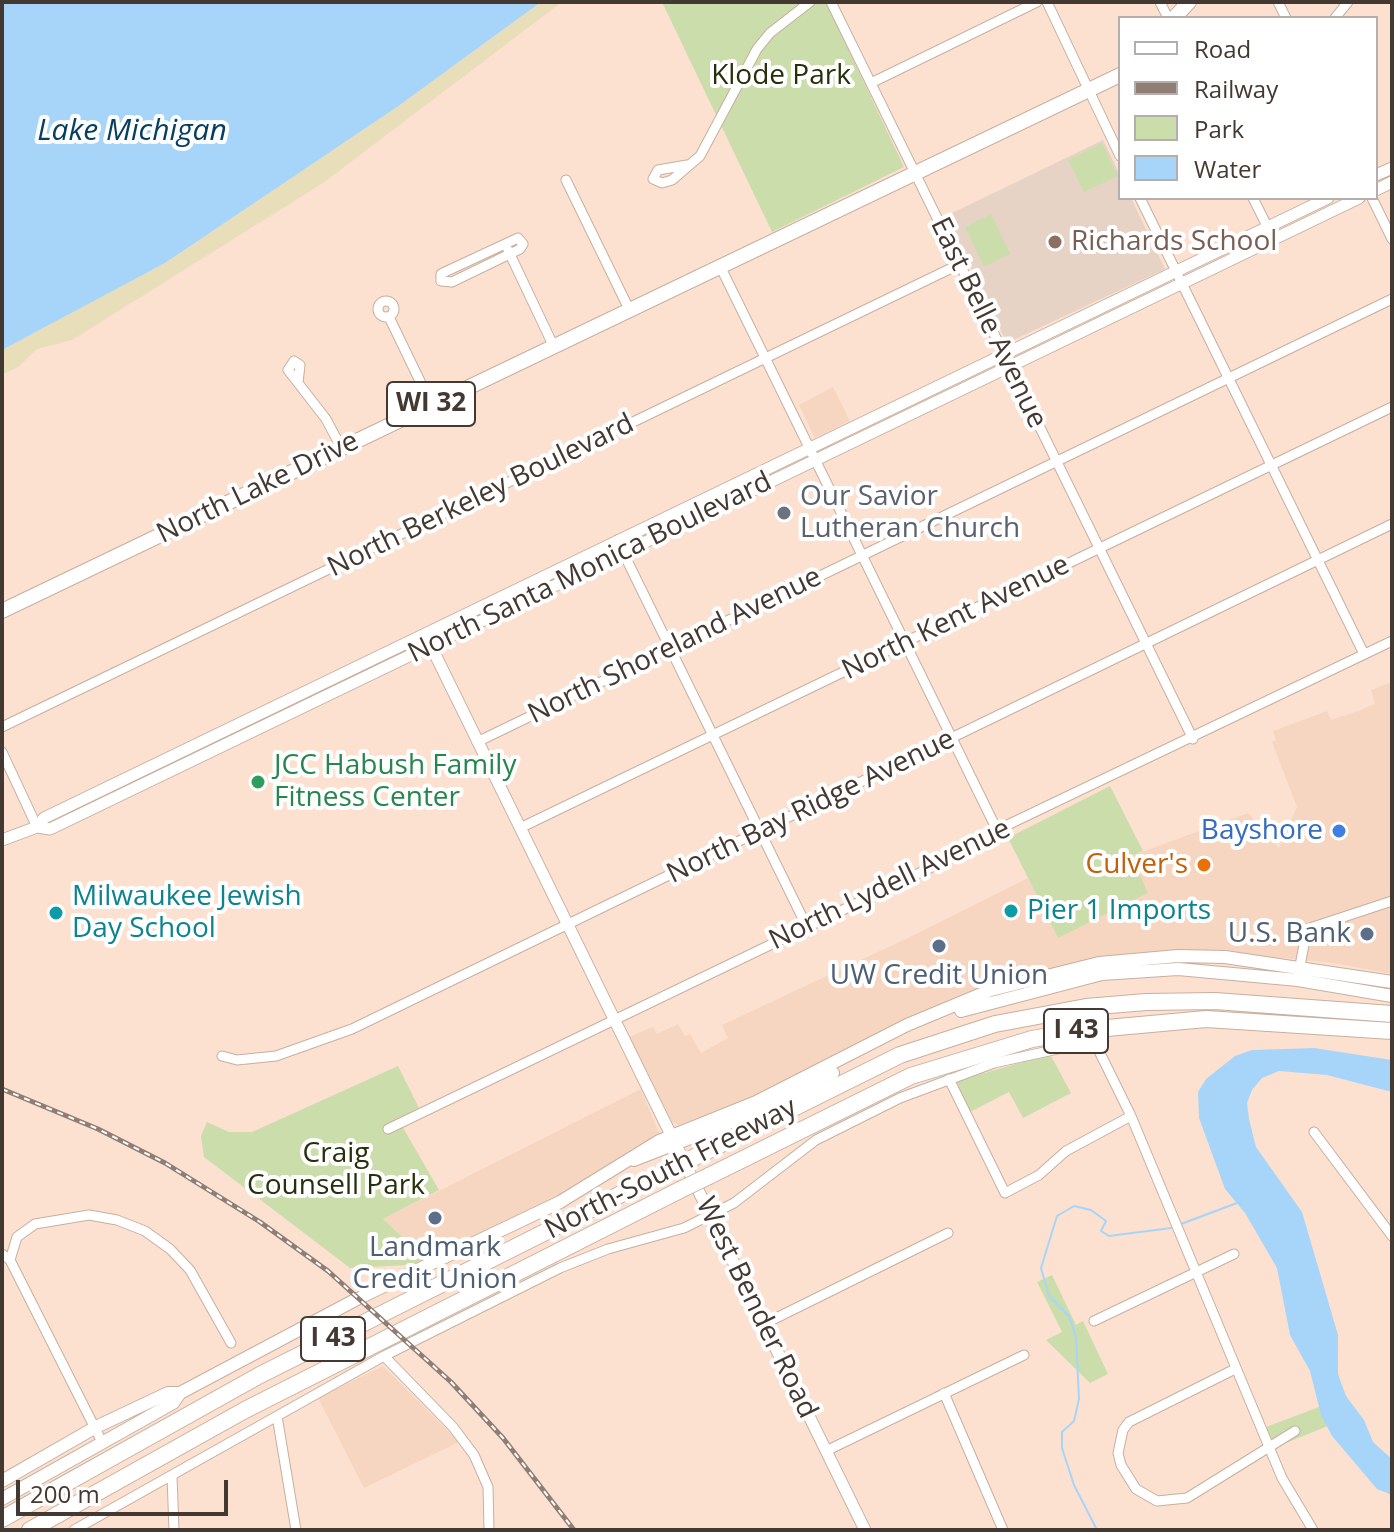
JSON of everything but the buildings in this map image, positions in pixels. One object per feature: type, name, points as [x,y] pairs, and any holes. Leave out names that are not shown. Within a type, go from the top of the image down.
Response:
[{"type":"highway","name":"North-South Freeway","points":[[2,1519],[260,1375],[900,1055],[1009,1021],[1086,1007],[1146,1002],[1215,1001],[1392,1014]]},
{"type":"highway","name":"North-South Freeway","points":[[30,1530],[245,1410],[911,1076],[1032,1039],[1085,1030],[1206,1019],[1392,1031]]},
{"type":"main road","points":[[1176,16],[1191,2]]},
{"type":"main road","name":"North Lake Drive","points":[[1088,88],[1118,69]]},
{"type":"main road","name":"North Lake Drive","points":[[2,611],[1043,109],[1118,76]]},
{"type":"main road","points":[[2,1499],[101,1440],[173,1403],[180,1393],[360,1297],[534,1215],[627,1162],[674,1140],[762,1110],[933,1021],[999,998],[1102,974],[1178,969],[1299,973],[1392,982]]},
{"type":"main road","points":[[1299,973],[1392,996]]},
{"type":"main road","points":[[2,1481],[96,1427],[168,1393],[180,1393]]},
{"type":"street","points":[[687,165],[709,145],[757,49],[770,33],[810,2]]},
{"type":"street","name":"East Belle Avenue","points":[[831,2],[1193,739]]},
{"type":"street","points":[[871,83],[1037,2]]},
{"type":"street","points":[[1047,2],[1118,152]]},
{"type":"street","points":[[566,180],[629,309]]},
{"type":"street","points":[[1141,200],[1364,654]]},
{"type":"street","points":[[1254,200],[1270,233]]},
{"type":"street","name":"North Santa Monica Boulevard","points":[[1270,233],[1325,200]]},
{"type":"street","name":"North Santa Monica Boulevard","points":[[2,840],[37,827],[50,829],[428,640],[617,540],[1010,366],[1270,233],[1354,200]]},
{"type":"street","points":[[1373,200],[1392,239]]},
{"type":"street","points":[[518,238],[523,247],[452,282],[441,281],[441,274],[504,243],[518,238]]},
{"type":"street","points":[[504,243],[553,345]]},
{"type":"street","name":"North Berkeley Boulevard","points":[[2,727],[960,264]]},
{"type":"street","points":[[720,266],[997,830]]},
{"type":"street","name":"North Santa Monica Boulevard","points":[[428,640],[623,553],[1004,354],[1178,278]]},
{"type":"street","name":"North Shoreland Avenue","points":[[477,742],[1392,299]]},
{"type":"street","points":[[389,317],[431,404]]},
{"type":"street","points":[[298,383],[326,419],[341,447]]},
{"type":"street","name":"North Kent Avenue","points":[[520,828],[1392,407]]},
{"type":"street","name":"North Bay Ridge Avenue","points":[[222,1056],[237,1060],[257,1059],[317,1043],[760,832],[1392,524]]},
{"type":"street","points":[[617,540],[807,927]]},
{"type":"street","name":"West Bender Road","points":[[428,640],[865,1530]]},
{"type":"street","name":"North Lydell Avenue","points":[[388,1129],[992,838],[997,830],[1193,739],[1392,641]]},
{"type":"street","points":[[2,752],[37,827]]},
{"type":"street","points":[[1299,973],[1307,929],[1392,901]]},
{"type":"street","points":[[74,1530],[384,1356],[560,1268],[608,1249],[671,1233],[710,1215],[752,1191],[816,1140],[949,1079],[1015,1057],[1093,1043],[1131,1116],[1235,1369],[1307,1528]]},
{"type":"street","points":[[949,1079],[1005,1193],[1039,1175],[1066,1151],[1131,1116]]},
{"type":"street","points":[[1314,1132],[1388,1223],[1392,1236]]},
{"type":"street","points":[[101,1440],[6,1257],[17,1237],[35,1224],[89,1215],[117,1220],[145,1231],[170,1249],[190,1270],[231,1343]]},
{"type":"street","points":[[764,1324],[948,1233]]},
{"type":"street","points":[[1094,1321],[1234,1254]]},
{"type":"street","points":[[826,1451],[1024,1355]]},
{"type":"street","points":[[384,1356],[453,1427],[474,1455],[488,1487],[489,1530]]},
{"type":"street","points":[[1235,1369],[1136,1416],[1123,1430],[1118,1442],[1121,1465],[1136,1489],[1157,1501],[1174,1502],[1202,1490],[1268,1445],[1295,1431]]},
{"type":"street","points":[[944,1393],[1003,1530]]},
{"type":"street","points":[[277,1416],[296,1530]]},
{"type":"street","points":[[172,1476],[174,1530]]},
{"type":"shaded area","name":"Richards School","points":[[1103,140],[1118,171],[1118,200],[1132,200],[1165,269],[1007,343],[946,216]]},
{"type":"shaded area","points":[[833,387],[850,421],[815,438],[799,405]]},
{"type":"shaded area","points":[[1392,682],[1392,974],[1333,963],[1232,953],[1114,955],[1026,975],[959,996],[776,1087],[679,1125],[672,1122],[629,1037],[653,1027],[657,1034],[678,1024],[685,1036],[690,1034],[701,1053],[728,1038],[722,1025],[1028,878],[1058,938],[1131,856],[1248,813],[1279,848],[1297,807],[1272,742],[1276,740],[1273,731],[1327,711],[1331,720],[1375,704],[1371,690]]},
{"type":"shaded area","points":[[641,1089],[660,1136],[619,1164],[563,1193],[426,1259],[383,1219]]},
{"type":"shaded area","points":[[383,1366],[459,1442],[364,1488],[318,1398]]},
{"type":"green space","name":"Klode Park","points":[[662,2],[826,2],[904,167],[772,232]]},
{"type":"green space","points":[[1102,143],[1118,176],[1084,192],[1068,160]]},
{"type":"green space","points":[[991,214],[1010,254],[984,267],[965,227]]},
{"type":"green space","points":[[1110,786],[1143,851],[1131,856],[1148,893],[1058,938],[1008,838]]},
{"type":"green space","points":[[1050,1054],[1071,1093],[1023,1118],[1009,1092],[968,1113],[957,1081]]},
{"type":"green space","name":"Craig Counsell Park","points":[[398,1066],[419,1108],[398,1119],[439,1190],[383,1219],[426,1259],[409,1265],[350,1268],[204,1157],[201,1136],[207,1122],[229,1132],[252,1132]]},
{"type":"green space","points":[[1052,1275],[1076,1325],[1083,1321],[1108,1374],[1090,1383],[1046,1340],[1062,1332],[1037,1282]]},
{"type":"green space","points":[[1319,1407],[1328,1426],[1276,1447],[1266,1427]]},
{"type":"sand","points":[[541,2],[562,2],[323,183],[72,340],[37,349],[18,367],[2,375],[2,350],[165,263],[397,107]]},
{"type":"water","name":"Lake Michigan","points":[[2,2],[541,2],[397,107],[165,263],[2,350]]},
{"type":"water","points":[[1314,1048],[1392,1060],[1392,1092],[1327,1075],[1279,1071],[1262,1078],[1252,1090],[1247,1103],[1249,1119],[1256,1147],[1302,1212],[1338,1335],[1338,1374],[1346,1396],[1364,1420],[1373,1442],[1392,1459],[1392,1495],[1377,1489],[1332,1436],[1321,1415],[1310,1371],[1290,1335],[1277,1268],[1245,1213],[1225,1189],[1199,1118],[1198,1092],[1206,1079],[1235,1056],[1252,1050]]},
{"type":"waterway","points":[[1181,1224],[1237,1203]]},
{"type":"waterway","points":[[1097,1530],[1074,1485],[1062,1448],[1062,1432],[1074,1421],[1079,1399],[1076,1337],[1069,1316],[1049,1296],[1041,1268],[1057,1216],[1074,1206],[1091,1210],[1106,1221],[1101,1231],[1109,1236],[1171,1228]]},
{"type":"railway","points":[[2,1089],[98,1129],[165,1163],[260,1222],[328,1271],[451,1382],[503,1438],[574,1530]]},
{"type":"place","name":"Richards School","points":[[1055,242]]},
{"type":"place","name":"Our Savior Lutheran Church","points":[[784,513]]},
{"type":"place","name":"JCC Habush Family Fitness Center","points":[[258,782]]},
{"type":"place","name":"Bayshore","points":[[1339,831]]},
{"type":"place","name":"Culver's","points":[[1204,865]]},
{"type":"place","name":"Pier 1 Imports","points":[[1011,911]]},
{"type":"place","name":"Milwaukee Jewish Day School","points":[[56,913]]},
{"type":"place","name":"U.S. Bank","points":[[1367,934]]},
{"type":"place","name":"UW Credit Union","points":[[939,946]]},
{"type":"place","name":"Landmark Credit Union","points":[[435,1218]]}]
